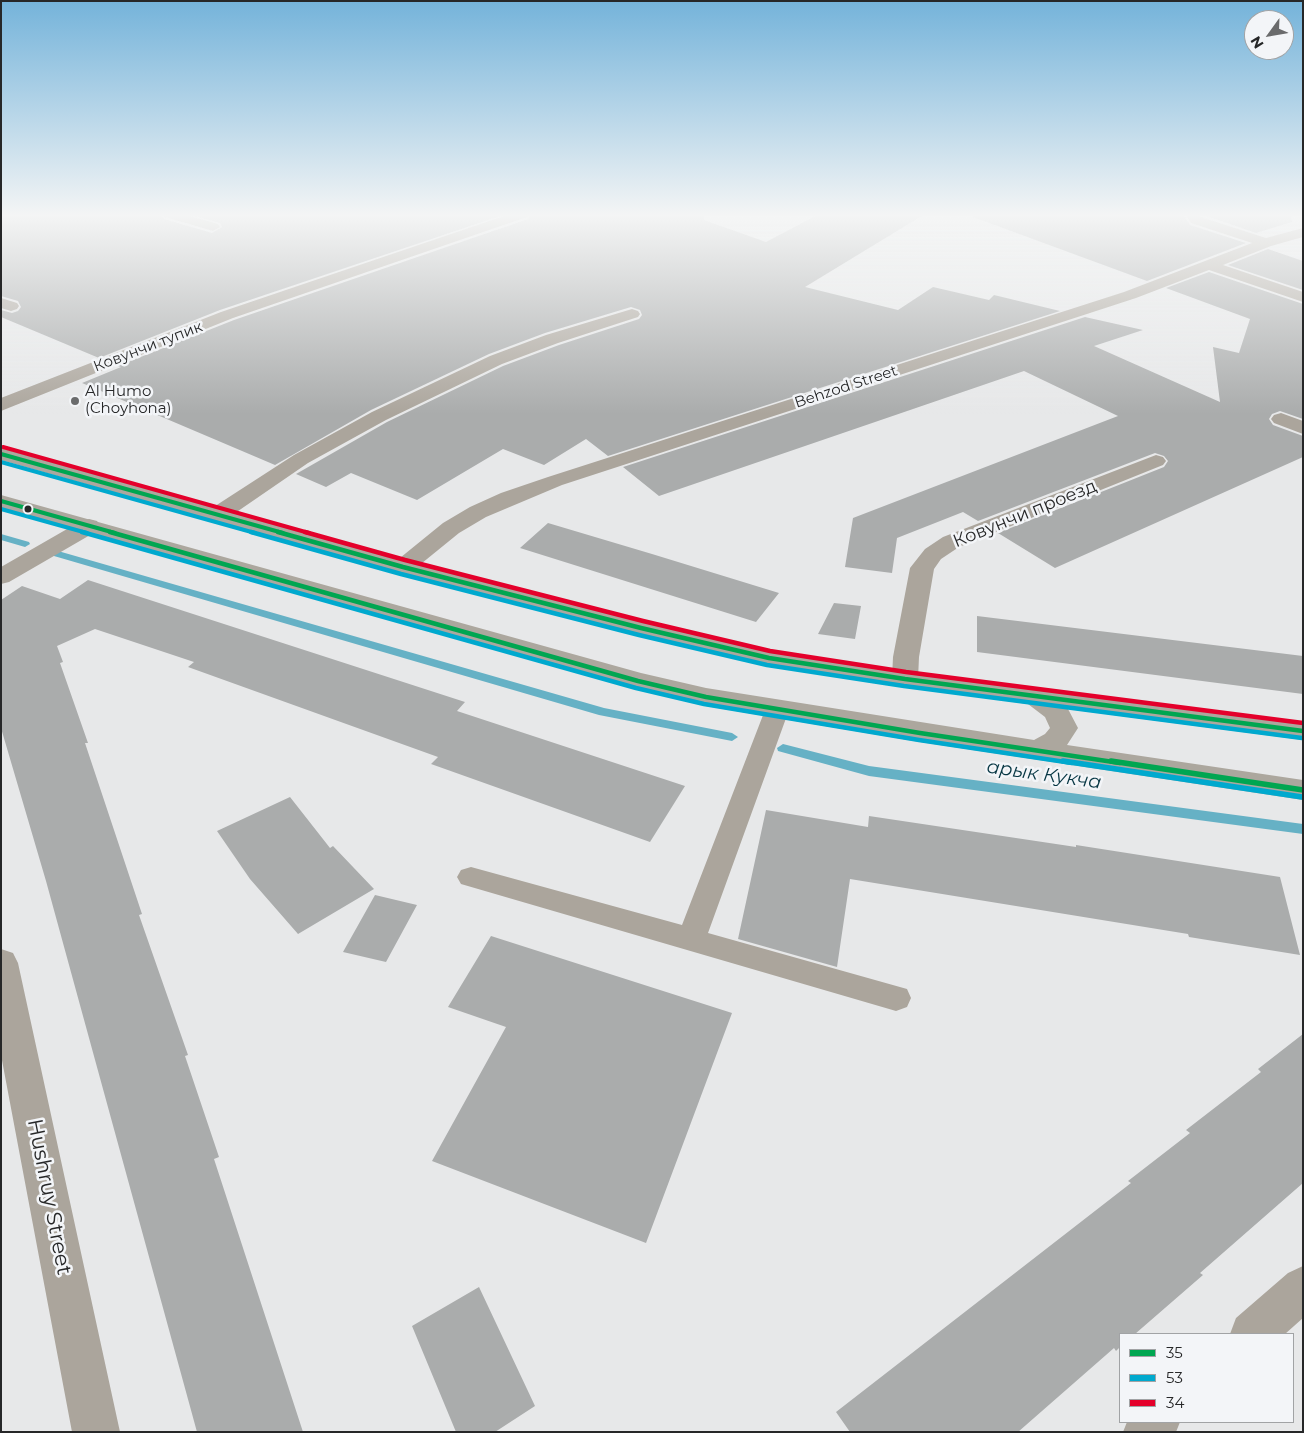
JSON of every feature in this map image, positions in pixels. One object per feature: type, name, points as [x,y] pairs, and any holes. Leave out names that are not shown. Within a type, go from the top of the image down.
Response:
[{"type":"main road","points":[[1,454],[403,567],[712,646],[769,658],[905,679],[1303,731]]},
{"type":"main road","points":[[1,500],[638,681],[706,697],[1038,751],[1303,790]]},
{"type":"main road","points":[[1037,697],[1056,712],[1064,728],[1055,741],[1038,751]]},
{"type":"street","name":"Ковунчи тупик","points":[[1,405],[227,316],[329,281]]},
{"type":"street","name":"Behzod Street","points":[[403,567],[451,528],[478,512],[509,498],[555,481],[1130,295],[1165,281]]},
{"type":"street","points":[[1256,281],[1303,297]]},
{"type":"street","points":[[217,515],[301,459],[379,416],[496,360],[552,339],[632,314]]},
{"type":"street","points":[[1281,418],[1303,428]]},
{"type":"street","name":"Ковунчи проезд","points":[[905,679],[906,657],[922,568],[933,554],[951,542],[1156,461]]},
{"type":"street","points":[[1,576],[89,526]]},
{"type":"street","name":"Hushruy Street","points":[[1,963],[96,1432]]},
{"type":"street","points":[[1253,1333],[1303,1288]]},
{"type":"street","points":[[1146,1432],[1156,1423]]},
{"type":"lane","points":[[691,939],[777,710]]},
{"type":"lane","points":[[471,877],[896,998]]},
{"type":"building","points":[[1,281],[307,281],[220,310],[99,358],[1,317],[1,310],[12,313],[18,311],[21,307],[18,301],[1,296]]},
{"type":"building","points":[[348,281],[815,281],[805,287],[898,310],[933,287],[989,300],[994,295],[1060,311],[608,456],[586,439],[544,465],[503,449],[417,500],[351,473],[326,487],[296,474],[387,422],[503,366],[559,345],[639,319],[642,315],[640,310],[631,307],[545,333],[489,354],[371,410],[275,465],[82,383],[121,367],[118,366],[234,320]]},
{"type":"building","points":[[1185,281],[1235,281],[1303,304],[1303,419],[1280,411],[1272,414],[1269,419],[1273,425],[1303,436],[1303,457],[1055,568],[998,533],[1164,467],[1168,461],[1164,456],[1155,453],[978,521],[963,512],[897,538],[892,573],[845,567],[853,518],[1118,416],[1024,371],[659,496],[623,467],[1085,317],[1143,330],[1094,346],[1220,402],[1213,347],[1239,353],[1250,319],[1166,288]]},
{"type":"building","points":[[1276,281],[1303,281],[1303,290]]},
{"type":"building","points":[[548,523],[779,593],[756,622],[520,548]]},
{"type":"building","points":[[88,580],[465,702],[457,711],[685,786],[650,842],[431,764],[438,757],[188,667],[194,662],[95,629],[57,646],[63,662],[60,663],[88,743],[85,743],[142,914],[139,915],[188,1055],[185,1056],[219,1157],[214,1159],[303,1432],[197,1432],[46,881],[1,728],[1,600],[22,586],[60,599]]},
{"type":"building","points":[[834,603],[861,606],[855,639],[818,634]]},
{"type":"building","points":[[977,616],[1303,656],[1303,694],[977,652]]},
{"type":"building","points":[[290,797],[330,848],[333,846],[374,889],[298,934],[250,879],[217,831]]},
{"type":"building","points":[[766,810],[868,827],[869,816],[1076,847],[1076,845],[1280,877],[1300,955],[1189,937],[1188,934],[850,879],[837,967],[738,939]]},
{"type":"building","points":[[375,895],[417,905],[386,962],[343,952]]},
{"type":"building","points":[[491,936],[732,1013],[646,1243],[432,1161],[506,1027],[448,1007]]},
{"type":"building","points":[[1303,1034],[1303,1183],[1200,1273],[1203,1275],[1136,1333],[1119,1333],[1119,1348],[1116,1351],[1114,1348],[1018,1432],[850,1432],[836,1412],[1131,1183],[1128,1181],[1190,1133],[1186,1130],[1261,1072],[1258,1069]]},
{"type":"building","points":[[479,1287],[535,1406],[495,1432],[456,1432],[412,1326]]},
{"type":"waterway","name":"арык Кукча","points":[[1,537],[25,544]]},
{"type":"waterway","name":"арык Кукча","points":[[58,554],[603,712],[732,737]]},
{"type":"waterway","name":"арык Кукча","points":[[783,748],[869,771],[1303,829]]},
{"type":"transit line","name":"34","points":[[3,447],[405,560],[643,621],[770,651],[906,672],[1303,723]]},
{"type":"transit line","name":"35","points":[[1,454],[403,567],[641,628],[769,658],[905,679],[1303,731]]},
{"type":"transit line","name":"53","points":[[1,462],[401,574],[639,635],[767,665],[904,686],[1302,738]]},
{"type":"transit line","name":"35","points":[[1,501],[638,681],[706,697],[920,733],[1303,790]]},
{"type":"transit line","name":"53","points":[[1,509],[636,688],[704,704],[919,740],[1302,797]]},
{"type":"place","name":"Al Humo (Choyhona)","points":[[75,401]]}]
